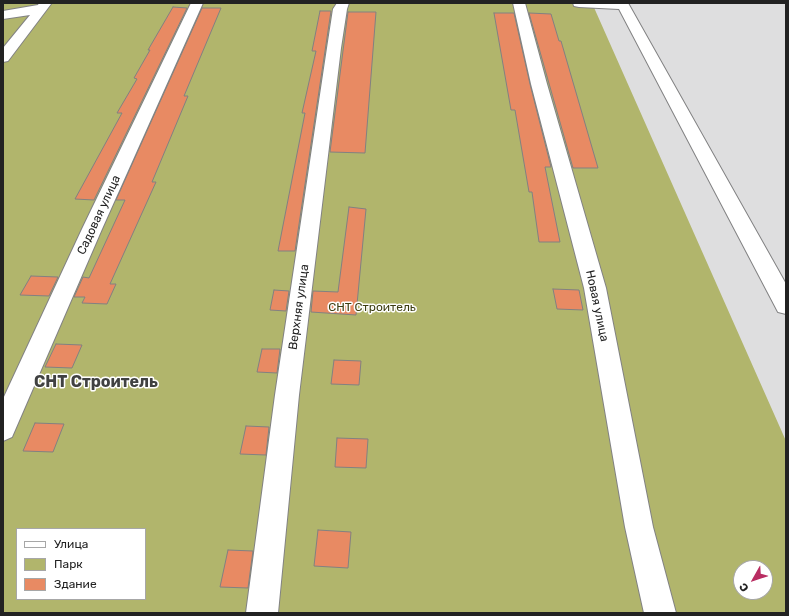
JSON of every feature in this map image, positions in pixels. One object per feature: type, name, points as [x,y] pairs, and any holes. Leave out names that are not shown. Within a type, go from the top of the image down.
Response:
[{"type":"street","name":"Садовая улица","points":[[3,428],[92,229],[197,3]]},
{"type":"street","name":"Верхняя улица","points":[[262,613],[287,395],[334,48],[340,9],[343,3]]},
{"type":"street","name":"Новая улица","points":[[519,3],[539,84],[595,288],[639,527],[660,613]]},
{"type":"street","points":[[579,3],[622,4],[786,305]]},
{"type":"street","points":[[3,15],[14,14],[44,5]]},
{"type":"street","points":[[3,58],[44,5]]},
{"type":"green space","name":"СНТ Строитель","points":[[3,3],[592,3],[786,441],[786,613],[3,613]]},
{"type":"building","points":[[173,7],[187,8],[94,200],[75,199],[122,113],[117,113],[137,79],[134,78],[150,50],[148,50]]},
{"type":"building","points":[[202,8],[221,8],[184,96],[188,96],[152,182],[156,182],[110,284],[116,284],[107,304],[82,303],[85,297],[74,297],[83,277],[89,278],[125,200],[116,200]]},
{"type":"building","points":[[320,11],[331,11],[295,251],[278,251],[305,113],[302,113],[316,51],[312,51]]},
{"type":"building","points":[[348,12],[376,12],[365,153],[330,152]]},
{"type":"building","points":[[494,13],[514,13],[551,167],[545,167],[560,242],[539,242],[532,192],[529,192],[515,110],[511,110]]},
{"type":"building","points":[[529,13],[551,14],[559,41],[561,41],[598,168],[573,168]]},
{"type":"building","points":[[349,207],[366,209],[356,315],[311,312],[313,291],[338,292]]},
{"type":"building","points":[[31,276],[58,277],[49,296],[20,295]]},
{"type":"building","points":[[553,289],[579,290],[583,310],[557,309]]},
{"type":"building","points":[[274,290],[289,291],[286,311],[270,310]]},
{"type":"building","points":[[56,344],[82,345],[72,368],[45,367]]},
{"type":"building","points":[[262,349],[280,349],[277,373],[257,372]]},
{"type":"building","points":[[334,360],[361,361],[359,385],[331,384]]},
{"type":"building","points":[[35,423],[64,424],[53,452],[23,451]]},
{"type":"building","points":[[246,426],[269,427],[266,455],[240,454]]},
{"type":"building","points":[[337,438],[368,439],[366,468],[335,467]]},
{"type":"building","points":[[318,530],[351,532],[348,568],[314,566]]},
{"type":"building","points":[[228,550],[253,551],[248,588],[220,587]]},
{"type":"district","name":"СНТ Строитель","points":[[96,382]]}]
